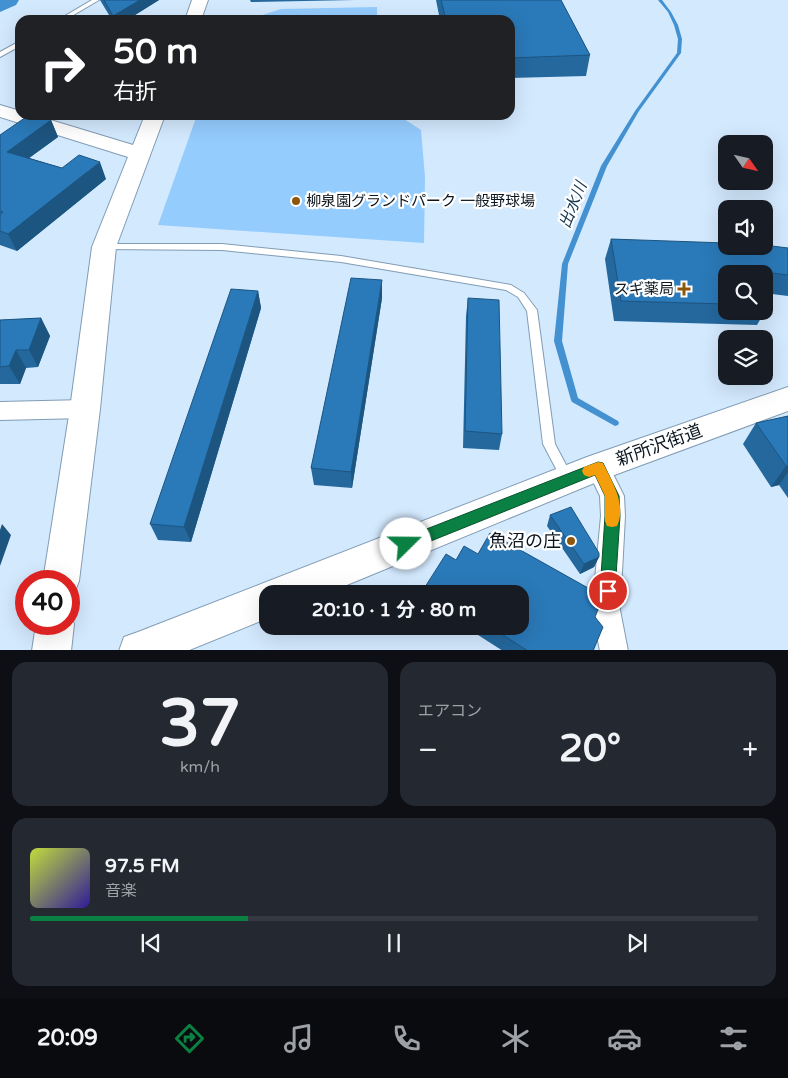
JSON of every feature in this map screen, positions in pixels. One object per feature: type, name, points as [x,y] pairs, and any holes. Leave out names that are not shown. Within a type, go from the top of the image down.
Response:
[{"type":"street","points":[[195,15],[200,0]]},
{"type":"street","points":[[0,111],[15,116]]},
{"type":"street","points":[[29,120],[139,154]]},
{"type":"street","points":[[63,570],[85,409],[104,248],[153,120]]},
{"type":"street","name":"新所沢街道","points":[[303,585],[598,467],[788,399]]},
{"type":"street","points":[[0,411],[85,409]]},
{"type":"street","points":[[598,467],[612,496],[606,610],[614,650]]},
{"type":"street","points":[[138,650],[259,603]]},
{"type":"street","points":[[51,650],[53,635]]},
{"type":"lane","points":[[70,15],[96,0]]},
{"type":"lane","points":[[0,55],[15,46]]},
{"type":"lane","points":[[104,248],[222,247],[341,259],[508,287],[521,295],[532,310],[549,444],[568,480]]},
{"type":"shaded area","points":[[377,7],[377,15],[262,15],[281,9]]},
{"type":"shaded area","name":"柳泉園グランドパーク 一般野球場","points":[[195,120],[406,120],[421,130],[425,177],[424,243],[158,225]]},
{"type":"building","points":[[104,0],[140,0],[115,15],[112,15]]},
{"type":"building","points":[[441,0],[561,0],[590,55],[515,58],[515,15],[445,15]]},
{"type":"building","points":[[22,120],[51,120],[7,152],[62,168],[79,155],[100,162],[8,234],[0,231],[0,215],[3,212],[0,211],[0,135]]},
{"type":"building","points":[[611,239],[718,243],[718,255],[773,255],[773,246],[788,248],[788,275],[773,273],[773,265],[718,265],[718,304],[621,301]]},
{"type":"building","points":[[351,278],[382,280],[351,472],[311,468]]},
{"type":"building","points":[[231,289],[258,291],[184,527],[150,524]]},
{"type":"building","points":[[468,298],[499,300],[502,434],[465,431]]},
{"type":"building","points":[[41,318],[29,350],[16,350],[9,366],[0,367],[0,320]]},
{"type":"building","points":[[788,416],[788,466],[786,466],[756,423]]},
{"type":"building","points":[[571,507],[599,553],[599,557],[584,564],[550,515]]},
{"type":"building","points":[[490,533],[597,593],[599,607],[595,617],[603,627],[593,650],[526,650],[503,635],[529,635],[529,585],[426,585],[446,554],[456,560],[464,546],[478,554]]},
{"type":"waterway","points":[[0,4],[7,0]]},
{"type":"waterway","name":"出水川","points":[[615,423],[575,400],[558,341],[565,264],[604,166],[637,111],[679,53],[680,39],[676,25],[660,0]]},
{"type":"slow traffic","points":[[589,471],[598,467],[612,496],[612,521]]},
{"type":"place","name":"柳泉園グランドパーク 一般野球場","points":[[296,201]]},
{"type":"place","name":"スギ薬局","points":[[684,289]]},
{"type":"place","name":"魚沼の庄","points":[[571,541]]},
{"type":"route","points":[[406,544],[598,467],[612,496],[608,591]]}]
